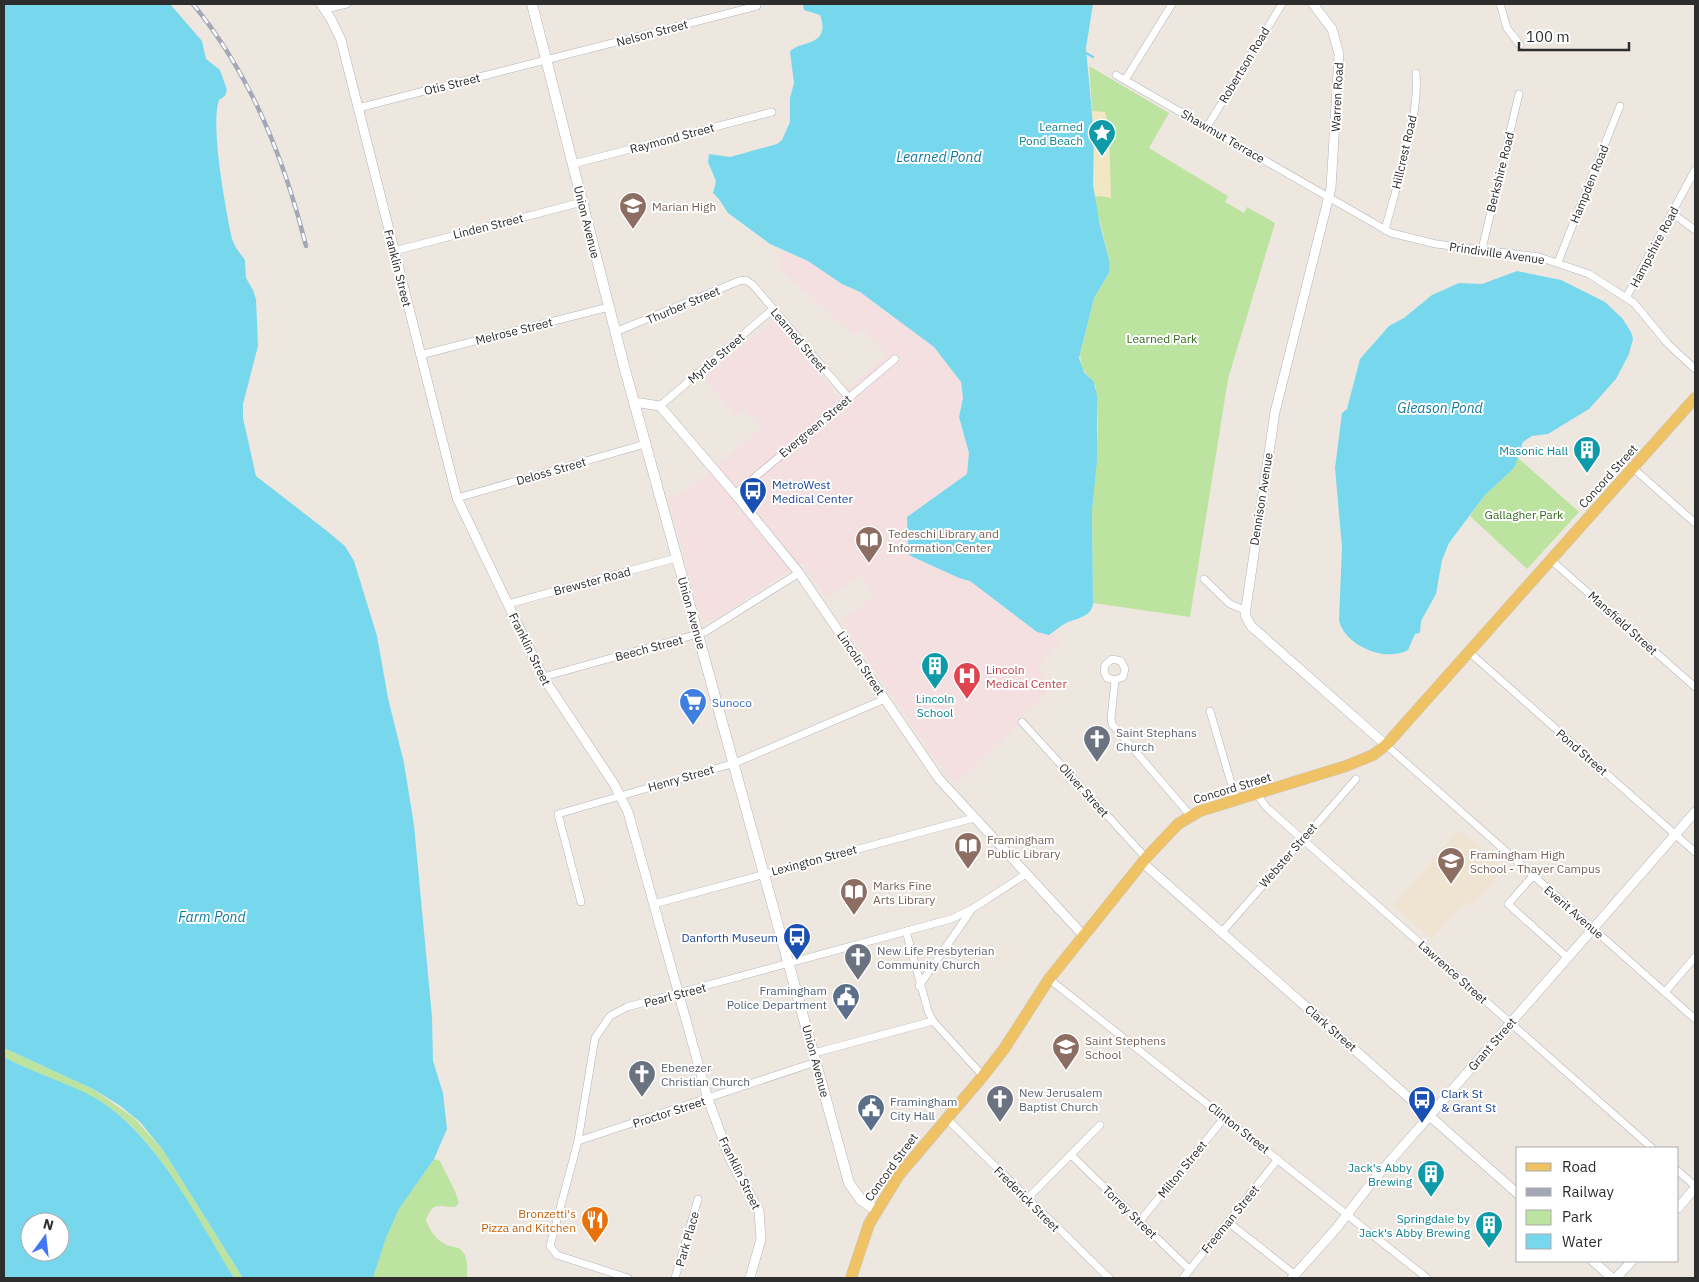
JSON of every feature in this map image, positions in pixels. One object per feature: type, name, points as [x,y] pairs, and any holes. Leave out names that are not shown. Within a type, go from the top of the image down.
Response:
[{"type":"main road","name":"Union Avenue","points":[[532,4],[645,444],[849,1184],[861,1200],[876,1210]]},
{"type":"main road","name":"Concord Street","points":[[851,1278],[864,1236],[876,1210],[916,1153],[983,1076],[1004,1049],[1050,979],[1083,935],[1166,835],[1190,816],[1346,766],[1373,755],[1386,745],[1695,398]]},
{"type":"street","points":[[323,6],[347,4]]},
{"type":"street","points":[[1125,80],[1172,4]]},
{"type":"street","name":"Robertson Road","points":[[1207,127],[1282,4]]},
{"type":"street","name":"Warren Road","points":[[1314,4],[1332,29],[1339,54],[1330,198]]},
{"type":"street","points":[[1500,4],[1507,28],[1520,45]]},
{"type":"street","name":"Nelson Street","points":[[546,60],[757,5]]},
{"type":"street","name":"Franklin Street","points":[[323,6],[341,40],[457,498],[543,677],[621,795],[628,812],[708,1099],[730,1159],[759,1211],[761,1239],[750,1278]]},
{"type":"street","name":"Otis Street","points":[[358,108],[546,60]]},
{"type":"street","name":"Hillcrest Road","points":[[1385,230],[1413,116],[1417,92],[1416,73]]},
{"type":"street","name":"Shawmut Terrace","points":[[1116,75],[1330,198]]},
{"type":"street","name":"Berkshire Road","points":[[1482,249],[1519,94]]},
{"type":"street","name":"Hampden Road","points":[[1558,262],[1620,106]]},
{"type":"street","name":"Raymond Street","points":[[573,164],[772,112]]},
{"type":"street","name":"Hampshire Road","points":[[1626,296],[1695,170]]},
{"type":"street","name":"Prindiville Avenue","points":[[1330,198],[1398,236],[1436,244],[1520,254],[1558,262],[1589,274],[1626,296],[1640,309],[1668,344],[1695,369]]},
{"type":"street","name":"Dennison Avenue","points":[[1245,610],[1275,412],[1330,198]]},
{"type":"street","name":"Linden Street","points":[[394,250],[582,202]]},
{"type":"street","points":[[1672,213],[1695,230]]},
{"type":"street","name":"Thurber Street","points":[[615,332],[739,281],[750,282]]},
{"type":"street","name":"Learned Street","points":[[750,282],[849,398]]},
{"type":"street","name":"Melrose Street","points":[[420,355],[609,308]]},
{"type":"street","name":"Myrtle Street","points":[[660,406],[773,309]]},
{"type":"street","name":"Evergreen Street","points":[[735,494],[895,359]]},
{"type":"street","points":[[634,402],[660,406]]},
{"type":"street","name":"Lincoln Street","points":[[660,406],[799,573],[931,768],[974,818],[1083,935]]},
{"type":"street","name":"Deloss Street","points":[[457,498],[645,444]]},
{"type":"street","points":[[1633,468],[1695,523]]},
{"type":"street","name":"Brewster Road","points":[[508,604],[676,558]]},
{"type":"street","name":"Mansfield Street","points":[[1551,560],[1695,687]]},
{"type":"street","name":"Beech Street","points":[[543,677],[698,635],[713,628],[799,573]]},
{"type":"street","points":[[1204,579],[1230,604],[1245,610],[1246,619],[1251,626],[1386,745]]},
{"type":"street","name":"Pond Street","points":[[1469,652],[1695,852]]},
{"type":"street","points":[[1115,680],[1112,724],[1190,816]]},
{"type":"street","name":"Henry Street","points":[[581,902],[558,814],[734,763],[885,699]]},
{"type":"street","points":[[1210,711],[1236,800]]},
{"type":"street","name":"Oliver Street","points":[[1022,722],[1145,861]]},
{"type":"street","name":"Everit Avenue","points":[[1386,745],[1695,1019]]},
{"type":"street","name":"Webster Street","points":[[1222,932],[1356,779]]},
{"type":"street","name":"Lawrence Street","points":[[1257,794],[1266,807],[1651,1147]]},
{"type":"street","name":"Grant Street","points":[[1294,1277],[1430,1116],[1695,812]]},
{"type":"street","name":"Lexington Street","points":[[654,904],[974,818]]},
{"type":"street","name":"Clark Street","points":[[1145,861],[1222,932],[1516,1192]]},
{"type":"street","name":"Pearl Street","points":[[628,1278],[557,1255],[551,1249],[550,1240],[578,1141],[592,1047],[604,1022],[610,1016],[627,1008],[951,919],[972,909],[1026,874]]},
{"type":"street","points":[[1533,876],[1508,904],[1568,958]]},
{"type":"street","points":[[919,986],[972,909]]},
{"type":"street","points":[[906,931],[919,986],[933,1021],[983,1076]]},
{"type":"street","points":[[1665,992],[1695,957]]},
{"type":"street","name":"Clinton Street","points":[[1050,979],[1427,1278]]},
{"type":"street","name":"Proctor Street","points":[[578,1141],[708,1099],[886,1033],[933,1021]]},
{"type":"street","name":"Milton Street","points":[[1140,1221],[1225,1117]]},
{"type":"street","name":"Frederick Street","points":[[946,1118],[1109,1278]]},
{"type":"street","points":[[1028,1198],[1100,1125]]},
{"type":"street","name":"Torrey Street","points":[[1071,1156],[1189,1269]]},
{"type":"street","name":"Freeman Street","points":[[1183,1278],[1278,1159]]},
{"type":"street","points":[[1679,1172],[1695,1187],[1679,1207]]},
{"type":"street","name":"Park Place","points":[[675,1278],[698,1199]]},
{"type":"street","points":[[1228,1222],[1294,1277]]},
{"type":"street","points":[[1594,1262],[1612,1278]]},
{"type":"street","points":[[1616,1278],[1631,1262]]},
{"type":"shaded area","points":[[781,251],[808,261],[842,284],[860,292],[888,314],[917,332],[934,347],[961,382],[963,398],[959,417],[969,453],[967,474],[909,515],[906,523],[907,546],[911,556],[959,578],[970,581],[1032,622],[1055,634],[1062,641],[1037,668],[1054,686],[1023,715],[1016,727],[956,784],[939,765],[841,620],[875,596],[860,575],[826,599],[802,563],[711,622],[701,618],[668,498],[688,489],[762,428],[745,409],[736,416],[703,378],[772,322],[776,323],[838,397],[888,355],[863,329],[854,335],[781,271]]},
{"type":"shaded area","name":"Framingham High School - Thayer Campus","points":[[1459,830],[1504,869],[1472,906],[1465,901],[1432,939],[1393,905]]},
{"type":"green space","name":"Learned Park","points":[[1089,66],[1169,113],[1149,148],[1228,196],[1225,202],[1244,213],[1247,207],[1275,223],[1228,379],[1190,617],[1093,603],[1092,511],[1098,427],[1096,386],[1082,368],[1080,355],[1094,298],[1109,273],[1110,263],[1094,197],[1093,123]]},
{"type":"green space","name":"Gallagher Park","points":[[1518,458],[1579,512],[1527,569],[1470,516],[1485,495],[1510,472]]},
{"type":"green space","points":[[4,1048],[93,1089],[134,1118],[163,1150],[243,1278],[234,1278],[158,1157],[130,1125],[114,1110],[96,1099],[4,1057]]},
{"type":"green space","points":[[434,1159],[440,1161],[459,1203],[455,1207],[437,1206],[431,1210],[426,1220],[438,1240],[463,1252],[467,1262],[467,1278],[373,1278],[386,1238],[399,1209]]},
{"type":"sand","name":"Learned Pond Beach","points":[[1092,111],[1105,112],[1109,127],[1111,198],[1094,197]]},
{"type":"water","name":"Farm Pond","points":[[4,4],[170,4],[202,41],[206,59],[220,70],[227,90],[225,96],[219,100],[216,129],[223,189],[232,239],[245,260],[246,278],[256,299],[258,346],[243,404],[243,418],[256,476],[345,546],[354,561],[377,636],[388,698],[404,763],[414,825],[432,1017],[433,1061],[443,1093],[447,1129],[434,1159],[399,1209],[386,1238],[373,1278],[243,1278],[163,1150],[140,1122],[119,1105],[93,1089],[4,1048]]},
{"type":"water","name":"Learned Pond","points":[[803,4],[1093,4],[1086,48],[1094,136],[1093,185],[1100,225],[1110,263],[1109,273],[1094,298],[1079,358],[1084,372],[1094,382],[1097,395],[1097,460],[1092,511],[1093,603],[1092,608],[1087,614],[1066,623],[1049,635],[1037,632],[970,581],[959,578],[908,553],[907,517],[967,474],[969,453],[959,417],[963,398],[961,382],[934,347],[860,292],[842,284],[808,261],[770,244],[728,213],[713,193],[716,181],[708,162],[709,154],[730,157],[777,144],[782,140],[790,122],[790,98],[794,83],[790,52],[794,48],[818,38],[822,33],[820,15],[804,10]]},
{"type":"water","name":"Gleason Pond","points":[[1517,271],[1561,280],[1605,302],[1622,318],[1631,332],[1633,339],[1629,354],[1616,379],[1589,409],[1548,434],[1532,436],[1523,442],[1515,466],[1485,495],[1449,543],[1442,560],[1436,594],[1421,621],[1420,633],[1415,634],[1408,650],[1399,653],[1377,653],[1357,644],[1342,629],[1339,620],[1342,547],[1335,468],[1342,413],[1347,409],[1360,359],[1389,326],[1404,318],[1432,295],[1459,283],[1482,284]]},
{"type":"water","points":[[4,1057],[97,1099],[119,1115],[139,1134],[157,1156],[191,1205],[234,1278],[4,1278]]},
{"type":"waterway","points":[[1086,53],[1093,57]]},
{"type":"railway","points":[[193,4],[214,31],[232,59],[263,119],[287,181],[306,246]]},
{"type":"place","name":"Learned Pond Beach","points":[[1102,157]]},
{"type":"place","name":"Marian High","points":[[633,230]]},
{"type":"place","name":"Masonic Hall","points":[[1587,474]]},
{"type":"place","name":"MetroWest Medical Center","points":[[753,515]]},
{"type":"place","name":"Tedeschi Library and Information Center","points":[[869,564]]},
{"type":"place","name":"Lincoln School","points":[[935,690]]},
{"type":"place","name":"Lincoln Medical Center","points":[[967,700]]},
{"type":"place","name":"Sunoco","points":[[693,726]]},
{"type":"place","name":"Saint Stephans Church","points":[[1097,763]]},
{"type":"place","name":"Framingham Public Library","points":[[968,870]]},
{"type":"place","name":"Framingham High School - Thayer Campus","points":[[1451,885]]},
{"type":"place","name":"Marks Fine Arts Library","points":[[854,916]]},
{"type":"place","name":"Danforth Museum","points":[[797,961]]},
{"type":"place","name":"New Life Presbyterian Community Church","points":[[858,981]]},
{"type":"place","name":"Framingham Police Department","points":[[846,1021]]},
{"type":"place","name":"Saint Stephens School","points":[[1066,1071]]},
{"type":"place","name":"Ebenezer Christian Church","points":[[642,1098]]},
{"type":"place","name":"New Jerusalem Baptist Church","points":[[1000,1123]]},
{"type":"place","name":"Clark St & Grant St","points":[[1422,1124]]},
{"type":"place","name":"Framingham City Hall","points":[[871,1132]]},
{"type":"place","name":"Jack's Abby Brewing","points":[[1431,1198]]},
{"type":"place","name":"Bronzetti's Pizza and Kitchen","points":[[595,1244]]},
{"type":"place","name":"Springdale by Jack's Abby Brewing","points":[[1489,1249]]}]
